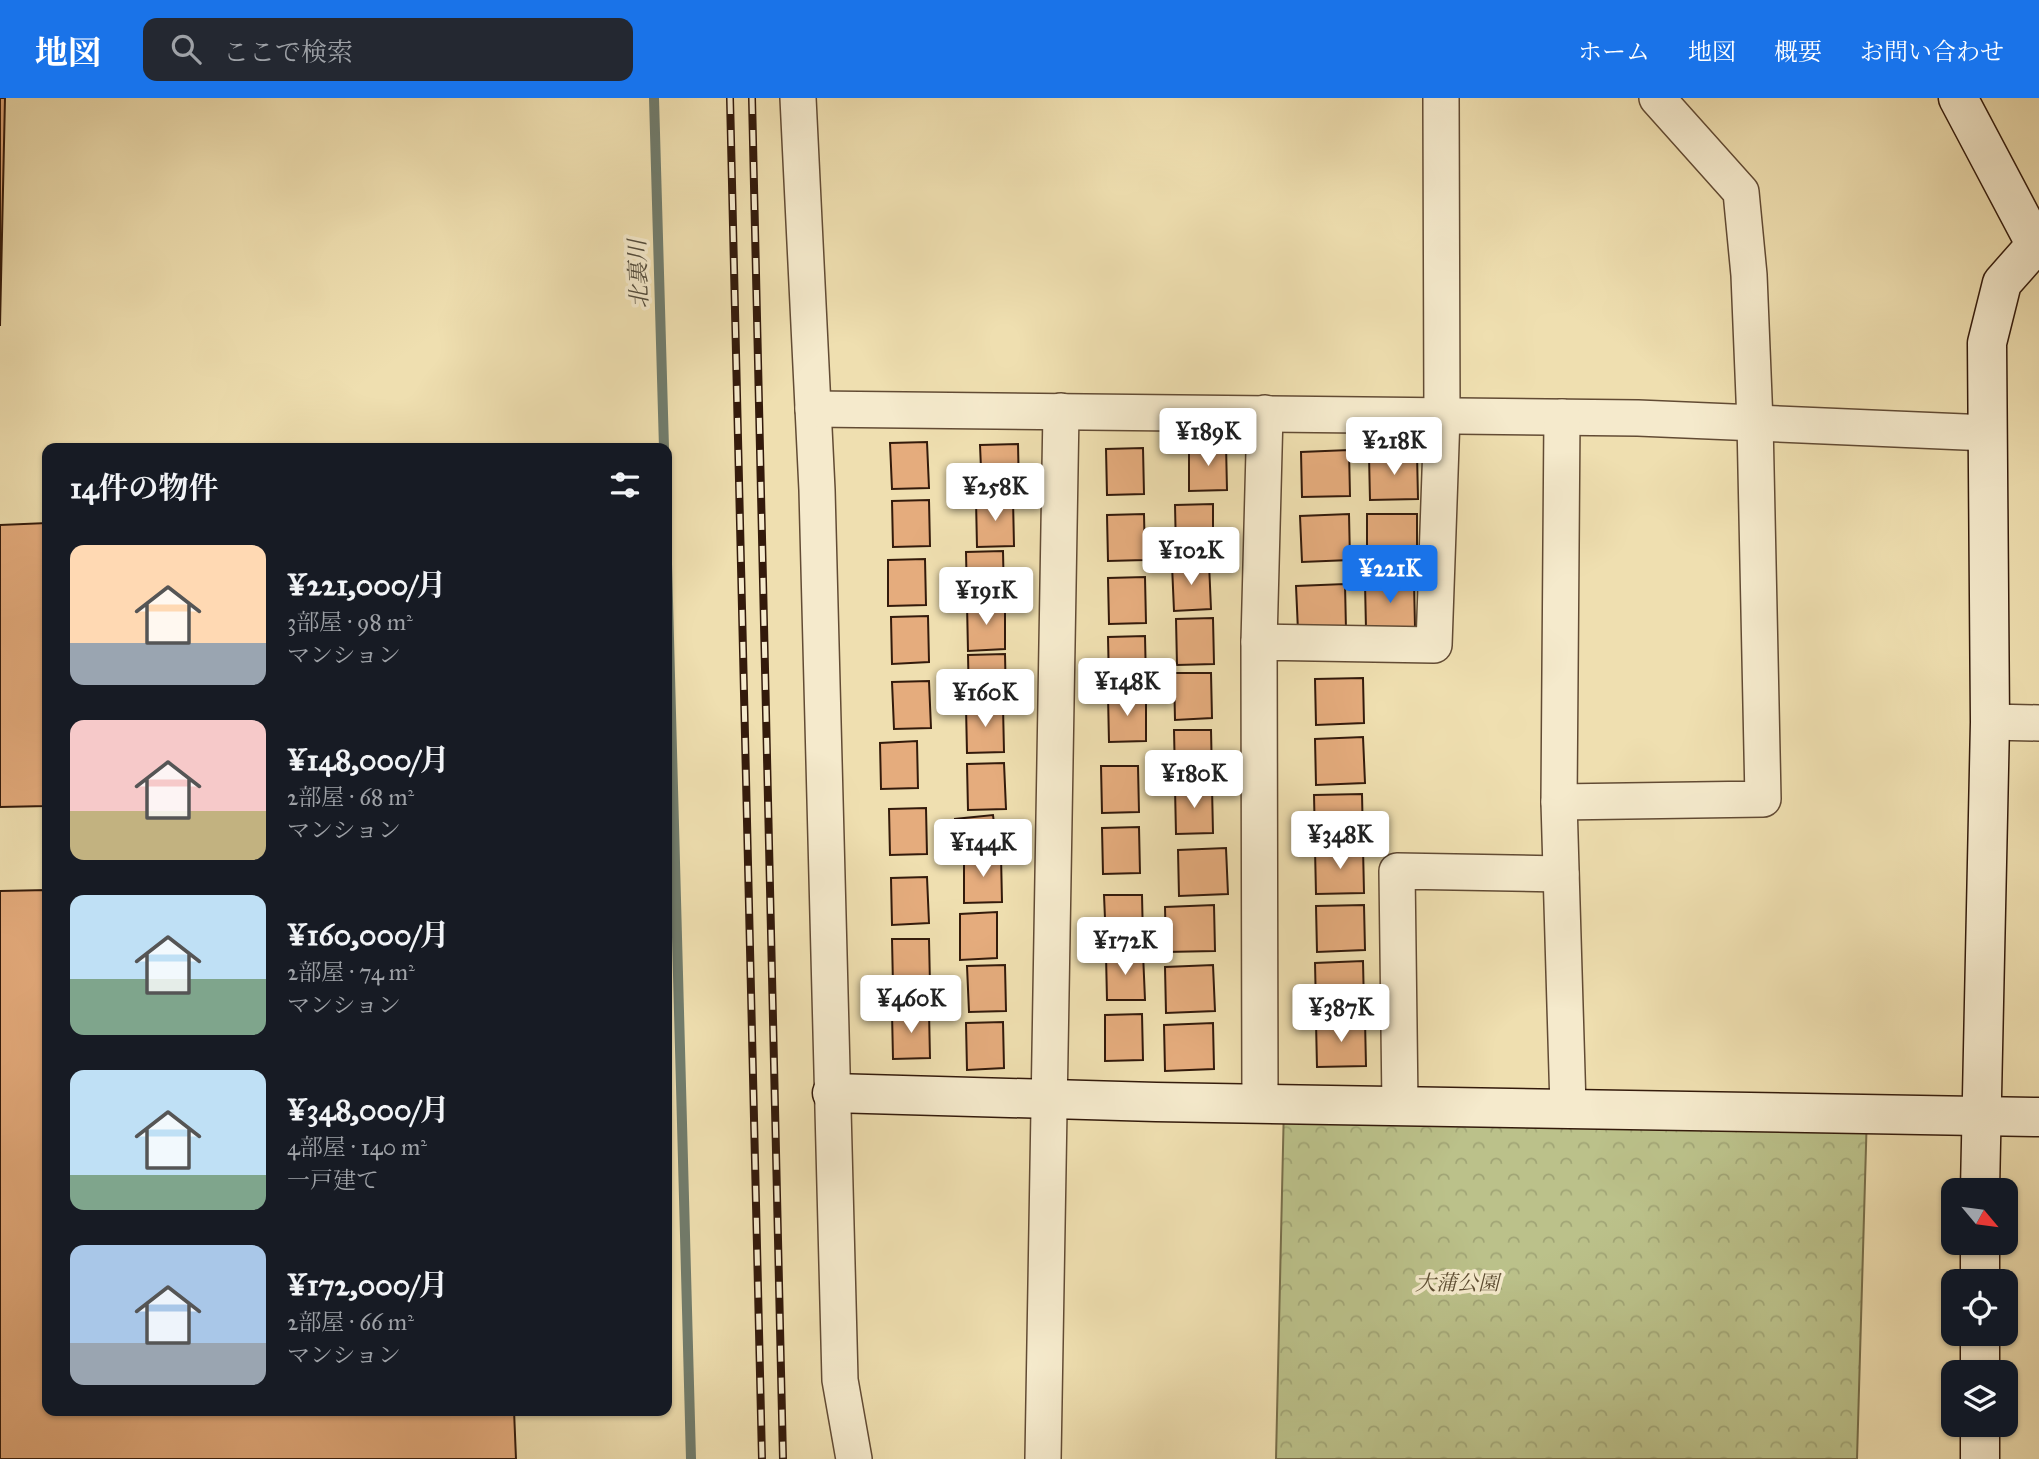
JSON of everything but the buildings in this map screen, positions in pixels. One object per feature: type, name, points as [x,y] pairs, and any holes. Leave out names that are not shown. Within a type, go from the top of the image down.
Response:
[{"type":"street","points":[[805,98],[798,98],[813,409],[840,1380],[854,1459]]},
{"type":"street","points":[[1259,642],[1434,645],[1442,416],[1441,98]]},
{"type":"street","points":[[1559,802],[1763,799],[1755,422],[1749,275],[1741,192],[1657,98]]},
{"type":"street","points":[[1958,98],[2037,246],[2002,283],[1987,343],[1990,722],[1980,1178]]},
{"type":"street","points":[[813,409],[1562,417],[1755,422],[1988,433]]},
{"type":"street","points":[[1043,1459],[1060,411]]},
{"type":"street","points":[[1260,1104],[1259,642],[1265,413]]},
{"type":"street","points":[[1562,417],[1559,802],[1568,1107]]},
{"type":"street","points":[[1990,722],[2039,723]]},
{"type":"street","points":[[1400,1105],[1397,871],[1561,874]]},
{"type":"street","points":[[832,1093],[1260,1104],[2039,1116]]},
{"type":"street","points":[[1980,1437],[1980,1459]]},
{"type":"green space","name":"大蒲公園","points":[[1284,1104],[1867,1112],[1857,1459],[1276,1459]]},
{"type":"waterway","name":"北裏川","points":[[654,98],[664,443]]},
{"type":"waterway","name":"北裏川","points":[[672,750],[691,1459]]},
{"type":"railway","points":[[730,98],[762,1459]]},
{"type":"railway","points":[[752,98],[783,1459]]}]
